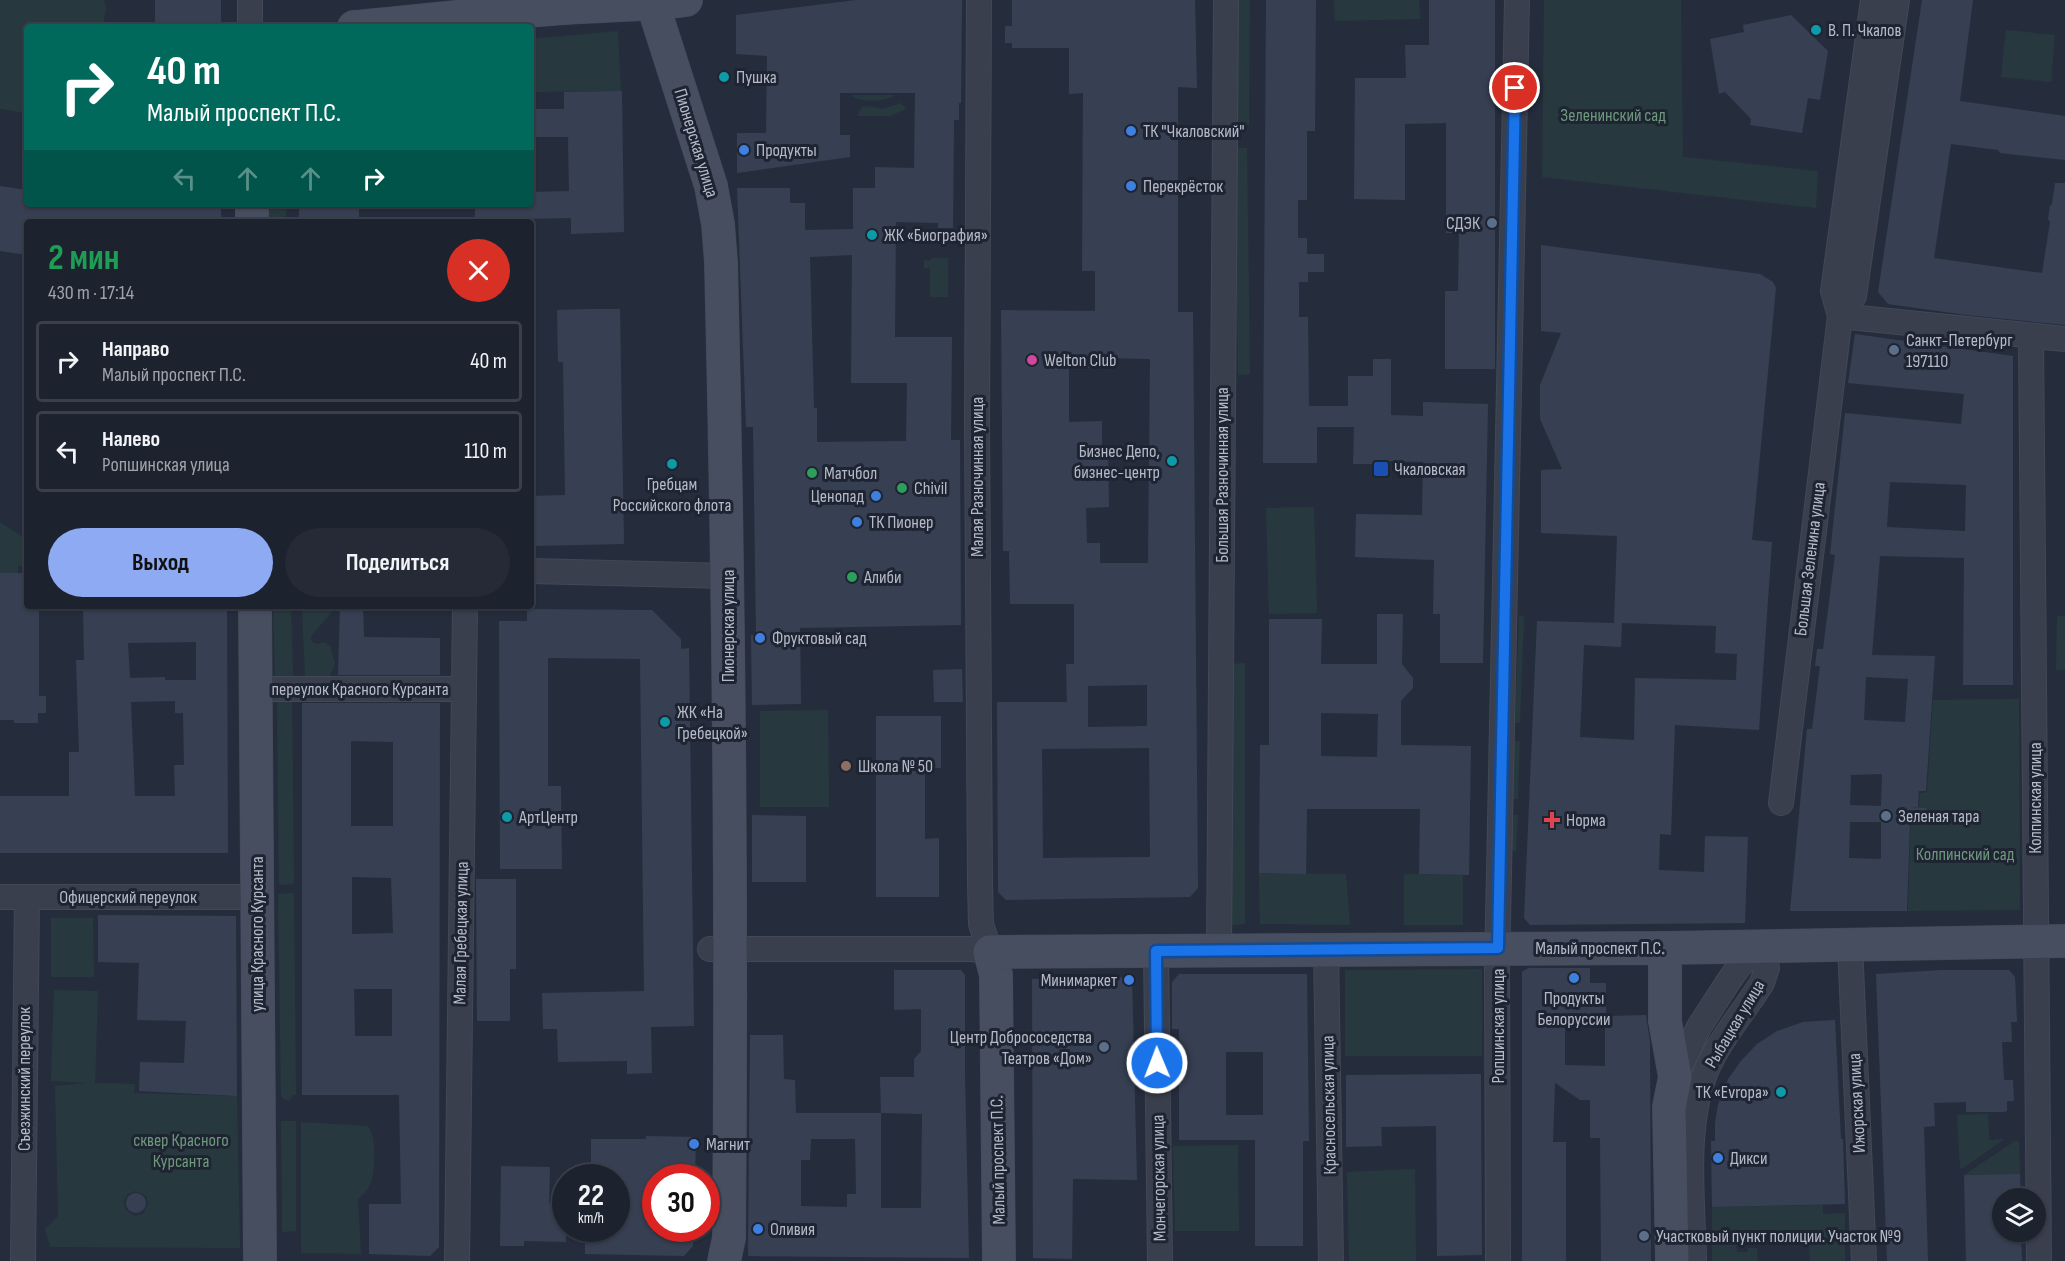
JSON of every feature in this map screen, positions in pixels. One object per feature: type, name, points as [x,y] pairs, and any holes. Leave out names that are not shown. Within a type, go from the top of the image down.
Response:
[{"type":"street","points":[[250,0],[250,24]]},
{"type":"street","points":[[385,24],[510,12],[686,0]]},
{"type":"street","name":"Малая Разночинная улица","points":[[979,0],[976,425],[980,884],[981,924],[990,952]]},
{"type":"street","name":"Большая Разночинная улица","points":[[1219,950],[1226,0]]},
{"type":"street","name":"Ропшинская улица","points":[[1498,1261],[1498,948],[1517,0]]},
{"type":"street","name":"Большая Зеленина улица","points":[[1781,803],[1839,316],[1833,291],[1873,0]]},
{"type":"street","name":"Большая Зеленина улица","points":[[1839,316],[1854,296],[1897,0]]},
{"type":"street","name":"Пионерская улица","points":[[642,2],[699,237],[717,576],[720,949],[729,1238],[724,1261]]},
{"type":"street","points":[[1839,316],[2065,339]]},
{"type":"street","name":"Колпинская улица","points":[[2031,336],[2051,942],[2039,1261]]},
{"type":"street","points":[[534,571],[717,576]]},
{"type":"street","name":"улица Красного Курсанта","points":[[255,609],[260,1261]]},
{"type":"street","name":"Малая Гребецкая улица","points":[[457,1261],[465,609]]},
{"type":"street","name":"переулок Красного Курсанта","points":[[256,689],[464,689]]},
{"type":"street","name":"Офицерский переулок","points":[[0,897],[257,897]]},
{"type":"street","name":"Съезжинский переулок","points":[[24,1261],[27,897]]},
{"type":"street","name":"Малый проспект П.С.","points":[[720,949],[971,949],[990,952],[1665,948],[2051,942]]},
{"type":"street","name":"Ижорская улица","points":[[1850,945],[1864,1261]]},
{"type":"street","name":"Рыбацкая улица","points":[[1672,1261],[1669,1107],[1675,1077],[1699,1027],[1728,982],[1740,965],[1763,946],[1767,968],[1762,983],[1708,1068],[1697,1099],[1692,1146],[1694,1261]]},
{"type":"street","name":"Рыбацкая улица","points":[[1665,948],[1665,1021],[1675,1077]]},
{"type":"street","name":"Пионерская улица","points":[[715,1261],[712,1238],[720,949]]},
{"type":"street","name":"Красносельская улица","points":[[1326,950],[1331,1261]]},
{"type":"street","name":"Мончегорская улица","points":[[1156,951],[1160,1261]]},
{"type":"street","name":"Малый проспект П.С.","points":[[990,952],[996,975],[999,1261]]},
{"type":"green space","points":[[0,0],[104,0],[106,8],[103,24],[24,24],[24,113],[0,109]]},
{"type":"green space","points":[[1236,0],[1250,0],[1249,125],[1235,125]]},
{"type":"green space","points":[[1334,0],[1419,0],[1420,19],[1335,21]]},
{"type":"green space","name":"Зеленинский сад","points":[[1544,0],[1681,0],[1683,157],[1818,171],[1816,208],[1542,177]]},
{"type":"green space","points":[[2006,30],[2055,35],[2051,82],[2001,77]]},
{"type":"green space","points":[[618,31],[621,91],[534,92],[534,39]]},
{"type":"green space","points":[[851,95],[895,95],[873,101],[855,98]]},
{"type":"green space","points":[[901,103],[906,109],[890,116],[857,116],[862,107],[882,109]]},
{"type":"green space","points":[[1235,148],[1247,148],[1250,374],[1238,375]]},
{"type":"green space","points":[[269,207],[286,207],[286,219],[269,219]]},
{"type":"green space","points":[[931,258],[948,258],[948,297],[930,297],[930,268],[924,268],[924,260],[931,261]]},
{"type":"green space","points":[[1314,507],[1317,613],[1269,614],[1266,508]]},
{"type":"green space","points":[[0,522],[24,538],[24,566],[18,566],[18,573],[0,573]]},
{"type":"green space","points":[[273,609],[291,609],[293,678],[275,679]]},
{"type":"green space","points":[[302,609],[333,609],[311,637],[312,642],[317,644],[324,642],[330,646],[335,663],[329,678],[315,681],[305,677]]},
{"type":"green space","points":[[1519,616],[1524,616],[1520,723],[1515,723]]},
{"type":"green space","points":[[2057,616],[2065,616],[2065,670],[2056,670]]},
{"type":"green space","points":[[1245,663],[1245,924],[1231,925],[1230,664]]},
{"type":"green space","points":[[292,699],[294,884],[279,885],[277,700]]},
{"type":"green space","name":"Колпинский сад","points":[[2019,699],[2020,910],[1908,911],[1911,809],[1919,809],[1920,793],[1927,792],[1933,700]]},
{"type":"green space","points":[[828,710],[829,807],[760,807],[760,711]]},
{"type":"green space","points":[[1514,741],[1520,741],[1518,799],[1513,799]]},
{"type":"green space","points":[[1513,815],[1518,815],[1516,851],[1511,851]]},
{"type":"green space","points":[[1259,873],[1346,874],[1350,925],[1260,924]]},
{"type":"green space","points":[[1404,874],[1463,875],[1463,925],[1404,925]]},
{"type":"green space","points":[[294,893],[296,1095],[293,1095],[289,1101],[281,1095],[278,894]]},
{"type":"green space","points":[[51,918],[93,918],[94,977],[51,977]]},
{"type":"green space","points":[[1482,969],[1482,1056],[1345,1056],[1345,970]]},
{"type":"green space","name":"сквер Красного Курсанта","points":[[54,990],[98,991],[95,1083],[135,1084],[134,1093],[237,1096],[240,1248],[50,1247],[45,1229],[58,1216],[55,1086],[87,1083],[51,1081]],"holes":[[[136,1191],[146,1196],[148,1204],[143,1214],[135,1216],[125,1209],[124,1201],[128,1194]]]},
{"type":"green space","points":[[1988,1114],[1989,1140],[2005,1139],[1960,1168],[1957,1115]]},
{"type":"green space","points":[[281,1121],[296,1121],[296,1231],[282,1232]]},
{"type":"green space","points":[[301,1122],[368,1126],[371,1131],[374,1147],[373,1175],[371,1183],[358,1199],[361,1254],[301,1253]]},
{"type":"green space","points":[[2015,1141],[2019,1141],[2020,1174],[1964,1175]]},
{"type":"green space","points":[[1238,1145],[1239,1231],[1175,1231],[1173,1146]]},
{"type":"green space","points":[[1415,1169],[1416,1261],[1349,1261],[1347,1172]]},
{"type":"green space","points":[[1823,1205],[1823,1214],[1845,1213],[1845,1261],[1810,1261],[1808,1231],[1756,1233],[1756,1244],[1747,1244],[1747,1240],[1736,1241],[1737,1252],[1747,1252],[1748,1248],[1757,1248],[1758,1261],[1712,1261],[1712,1207]]},
{"type":"building","points":[[155,0],[221,0],[221,24],[155,24]]},
{"type":"building","points":[[856,0],[962,0],[961,103],[959,103],[959,120],[954,120],[953,228],[938,228],[938,223],[896,222],[895,337],[952,337],[951,440],[960,440],[961,625],[800,628],[801,704],[752,705],[751,635],[756,635],[753,427],[746,427],[737,188],[790,188],[790,203],[805,203],[805,230],[853,229],[853,188],[875,188],[875,167],[914,168],[915,93],[840,93],[840,135],[850,135],[850,157],[737,173],[737,133],[766,133],[767,56],[736,54],[736,15]],"holes":[[[852,255],[851,383],[907,383],[906,441],[817,442],[810,257]]]},
{"type":"building","points":[[1012,0],[1195,0],[1197,88],[1178,87],[1178,312],[1193,312],[1198,888],[1190,897],[1006,900],[998,892],[997,702],[1067,702],[1066,664],[1074,664],[1074,604],[1010,604],[1009,551],[1003,551],[1001,310],[1095,311],[1095,271],[1082,271],[1083,93],[1069,94],[1069,48],[1012,48],[1012,43],[1005,43],[1005,26],[1012,26]],"holes":[[[1103,358],[1150,359],[1148,563],[1100,563],[1100,543],[1087,543],[1086,508],[1109,507],[1108,446],[1102,446],[1102,421],[1069,422],[1069,368],[1104,368]],[[1147,685],[1147,726],[1088,727],[1088,686]],[[1149,748],[1150,857],[1043,858],[1042,749]]]},
{"type":"building","points":[[1266,0],[1316,0],[1315,131],[1307,131],[1307,200],[1298,200],[1298,238],[1307,238],[1307,254],[1324,254],[1324,272],[1308,272],[1308,282],[1299,282],[1299,317],[1308,317],[1309,406],[1348,406],[1348,376],[1373,376],[1373,359],[1391,359],[1391,415],[1423,416],[1423,402],[1488,404],[1483,663],[1440,663],[1440,614],[1433,614],[1434,560],[1355,557],[1356,514],[1422,515],[1423,462],[1382,461],[1382,464],[1353,464],[1354,427],[1317,427],[1317,463],[1263,463]]},
{"type":"building","points":[[1429,0],[1495,0],[1495,369],[1445,369],[1445,291],[1458,291],[1459,233],[1446,233],[1446,123],[1405,124],[1405,200],[1354,199],[1355,78],[1406,78],[1405,45],[1429,45]]},
{"type":"building","points":[[1922,0],[1973,0],[1960,101],[2065,116],[2065,160],[2000,153],[1998,150],[1951,144],[1934,258],[2042,273],[2055,183],[2065,183],[2065,325],[1888,304],[1878,292]]},
{"type":"building","points":[[1791,15],[1828,51],[1820,100],[1808,98],[1802,133],[1750,125],[1751,119],[1725,92],[1719,94],[1710,39],[1744,32],[1743,25]]},
{"type":"building","points":[[622,91],[624,232],[571,234],[571,218],[475,219],[475,207],[534,207],[534,192],[569,191],[568,137],[534,137],[534,109],[564,109],[564,92]]},
{"type":"building","points":[[0,186],[24,190],[24,207],[221,207],[221,219],[24,219],[24,255],[0,251]]},
{"type":"building","points":[[299,207],[359,207],[359,219],[299,219]]},
{"type":"building","points":[[1541,245],[1760,274],[1773,282],[1776,288],[1752,540],[1772,542],[1759,730],[1675,725],[1671,835],[1660,834],[1659,870],[1704,872],[1705,836],[1748,837],[1745,923],[1530,925],[1524,918],[1537,621],[1614,623],[1617,536],[1541,533],[1541,470],[1562,469],[1540,419],[1540,385],[1561,333],[1541,331]],"holes":[[[1622,623],[1716,626],[1715,653],[1737,654],[1736,680],[1635,678],[1634,740],[1580,737],[1584,645],[1621,647]]]},
{"type":"building","points":[[620,309],[624,544],[534,546],[534,496],[565,495],[563,362],[558,362],[557,310]]},
{"type":"building","points":[[1855,334],[2013,356],[2013,685],[1963,685],[1964,558],[1880,556],[1872,655],[1935,656],[1926,791],[1919,791],[1918,807],[1910,807],[1926,808],[1926,822],[1910,822],[1907,911],[1790,911],[1807,729],[1812,729],[1820,666],[1815,666],[1817,649],[1823,649],[1835,555],[1830,554],[1845,413],[1961,424],[1964,394],[1848,383]],"holes":[[[1890,482],[1966,485],[1965,531],[1887,527]],[[1866,677],[1908,679],[1905,722],[1864,720]],[[1882,774],[1881,806],[1850,805],[1851,775]],[[1850,822],[1881,822],[1881,859],[1849,858]]]},
{"type":"building","points":[[0,573],[24,573],[24,609],[39,609],[39,696],[46,696],[46,713],[38,713],[38,723],[14,723],[14,720],[0,720]]},
{"type":"building","points":[[83,609],[227,609],[228,853],[0,853],[0,796],[69,796],[69,752],[79,752],[76,660],[84,660]],"holes":[[[196,642],[196,680],[165,680],[165,677],[130,678],[128,643]],[[175,701],[175,713],[183,713],[184,765],[174,765],[175,796],[135,796],[131,702]]]},
{"type":"building","points":[[340,609],[363,609],[364,637],[440,638],[440,675],[338,675]]},
{"type":"building","name":"ЖК «На Гребецкой»","points":[[527,609],[652,610],[681,639],[681,649],[689,648],[694,1026],[651,1027],[652,1073],[627,1074],[627,1061],[558,1062],[557,1029],[543,1029],[542,993],[644,991],[640,659],[548,658],[548,786],[561,786],[562,869],[500,869],[499,621],[527,621]]},
{"type":"building","points":[[1377,614],[1403,614],[1402,664],[1413,678],[1413,688],[1401,701],[1401,745],[1471,746],[1469,875],[1419,874],[1420,809],[1307,809],[1306,874],[1259,873],[1260,745],[1269,745],[1269,619],[1322,619],[1321,664],[1377,664]],"holes":[[[1321,713],[1378,714],[1377,757],[1321,756]]]},
{"type":"building","points":[[962,669],[963,702],[934,702],[933,670]]},
{"type":"building","points":[[302,703],[440,703],[439,1247],[430,1256],[369,1254],[369,1204],[401,1204],[399,1095],[302,1095]],"holes":[[[351,741],[393,742],[393,826],[351,826]],[[352,877],[391,878],[393,933],[352,934]],[[354,989],[392,989],[392,1036],[355,1036]]]},
{"type":"building","points":[[876,716],[941,716],[941,768],[925,768],[925,839],[939,838],[939,897],[876,897]]},
{"type":"building","points":[[752,815],[806,816],[806,882],[752,882]]},
{"type":"building","points":[[476,879],[516,879],[516,969],[510,969],[510,1021],[477,1021]]},
{"type":"building","points":[[98,915],[236,916],[237,1096],[139,1091],[140,1062],[184,1063],[186,1021],[137,1020],[139,963],[98,962]]},
{"type":"building","points":[[1528,968],[1590,968],[1590,983],[1606,983],[1606,1016],[1646,1015],[1650,1042],[1651,1261],[1601,1261],[1600,1138],[1590,1138],[1590,1100],[1580,1100],[1555,1083],[1553,1142],[1566,1142],[1566,1261],[1522,1261],[1522,972]],"holes":[[[1565,1018],[1605,1018],[1605,1066],[1565,1065]]]},
{"type":"building","points":[[894,970],[961,970],[965,975],[969,1258],[748,1256],[750,1035],[783,1035],[784,1079],[795,1080],[796,1113],[881,1113],[880,1077],[914,1077],[914,1059],[921,1051],[921,1009],[894,1010]],"holes":[[[881,1113],[922,1114],[921,1208],[881,1208]],[[811,1139],[855,1139],[856,1194],[847,1194],[847,1207],[801,1206],[801,1160],[810,1160]]]},
{"type":"building","points":[[1941,970],[2009,970],[2015,977],[2017,1022],[2011,1022],[2012,1042],[2002,1042],[2004,1080],[2013,1080],[2014,1101],[2007,1101],[2007,1111],[2004,1112],[1966,1112],[1966,1102],[1934,1103],[1935,1126],[1924,1127],[1928,1261],[1887,1261],[1876,974]]},
{"type":"building","points":[[1179,974],[1307,974],[1309,1141],[1303,1141],[1303,1246],[1255,1246],[1255,1140],[1179,1140],[1179,1029],[1172,1029],[1172,982]],"holes":[[[1226,1052],[1263,1052],[1263,1115],[1226,1115]]]},
{"type":"building","points":[[1132,977],[1137,1180],[1073,1179],[1072,1259],[1033,1258],[1032,979]]},
{"type":"building","points":[[1835,1020],[1845,1204],[1712,1207],[1711,1141],[1715,1141],[1718,1105],[1728,1079],[1757,1044],[1777,1031],[1803,1022]]},
{"type":"building","points":[[1481,1074],[1482,1255],[1437,1256],[1436,1126],[1381,1127],[1382,1146],[1346,1147],[1346,1075]]},
{"type":"building","points":[[646,1136],[696,1137],[695,1164],[642,1164],[642,1242],[693,1242],[693,1246],[684,1256],[585,1254],[585,1242],[630,1242],[630,1164],[591,1164],[591,1139],[646,1139]]},
{"type":"building","points":[[501,1166],[550,1167],[549,1203],[552,1203],[552,1242],[524,1241],[524,1246],[500,1246]]},
{"type":"building","points":[[2020,1174],[2021,1188],[1992,1188],[1992,1242],[2021,1242],[2022,1261],[1966,1261],[1964,1175]]},
{"type":"building","points":[[132,1193],[140,1193],[146,1199],[146,1207],[140,1213],[132,1213],[126,1207],[126,1199]]},
{"type":"place","name":"В. П. Чкалов","points":[[1816,30]]},
{"type":"place","name":"Пушка","points":[[724,77]]},
{"type":"place","name":"ТК \"Чкаловский\"","points":[[1131,131]]},
{"type":"place","name":"Продукты","points":[[744,150]]},
{"type":"place","name":"Перекрёсток","points":[[1131,186]]},
{"type":"place","name":"СДЭК","points":[[1492,223]]},
{"type":"place","name":"ЖК «Биография»","points":[[872,235]]},
{"type":"place","name":"Санкт-Петербург 197110","points":[[1894,350]]},
{"type":"place","name":"Welton Club","points":[[1032,360]]},
{"type":"place","name":"Бизнес Депо, бизнес-центр","points":[[1172,461]]},
{"type":"place","name":"Гребцам Российского флота","points":[[672,464]]},
{"type":"place","name":"Чкаловская","points":[[1381,469]]},
{"type":"place","name":"Матчбол","points":[[812,473]]},
{"type":"place","name":"Chivil","points":[[902,488]]},
{"type":"place","name":"Ценопад","points":[[876,496]]},
{"type":"place","name":"ТК Пионер","points":[[857,522]]},
{"type":"place","name":"Алиби","points":[[852,577]]},
{"type":"place","name":"Фруктовый сад","points":[[760,638]]},
{"type":"place","name":"ЖК «На Гребецкой»","points":[[665,722]]},
{"type":"place","name":"Школа № 50","points":[[846,766]]},
{"type":"place","name":"Зеленая тара","points":[[1886,816]]},
{"type":"place","name":"АртЦентр","points":[[507,817]]},
{"type":"place","name":"Норма","points":[[1552,820]]},
{"type":"place","name":"Продукты Белоруссии","points":[[1574,978]]},
{"type":"place","name":"Минимаркет","points":[[1129,980]]},
{"type":"place","name":"Центр Добрососедства Театров «Дом»","points":[[1104,1047]]},
{"type":"place","name":"ТК «Evropa»","points":[[1781,1092]]},
{"type":"place","name":"Магнит","points":[[694,1144]]},
{"type":"place","name":"Дикси","points":[[1718,1158]]},
{"type":"place","name":"Оливия","points":[[758,1229]]},
{"type":"place","name":"Участковый пункт полиции. Участок №9","points":[[1644,1236]]},
{"type":"route","points":[[1157,1063],[1156,951],[1498,948],[1515,88]]}]
